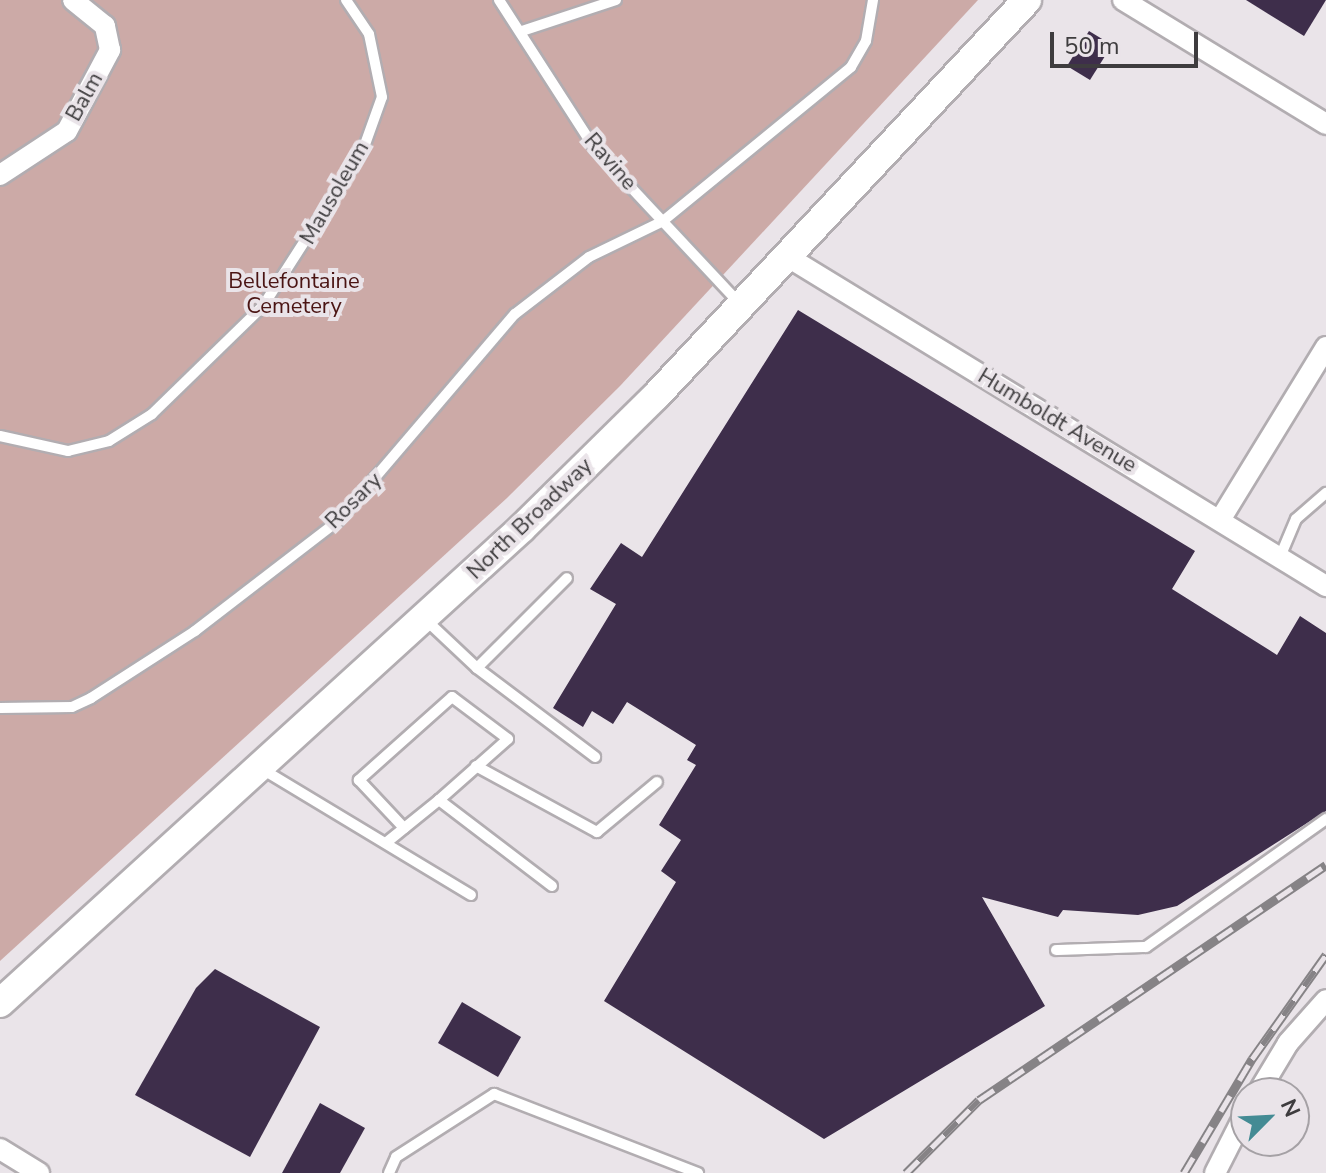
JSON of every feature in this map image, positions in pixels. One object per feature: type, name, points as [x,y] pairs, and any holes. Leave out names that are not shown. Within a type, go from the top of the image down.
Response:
[{"type":"main road","name":"North Broadway","points":[[0,1003],[425,618],[742,306],[1027,0]]},
{"type":"street","name":"Balm","points":[[0,175],[67,131],[110,50],[105,26],[73,0]]},
{"type":"street","points":[[1123,0],[1326,124]]},
{"type":"street","name":"Humboldt Avenue","points":[[788,257],[1326,586]]},
{"type":"street","points":[[1220,520],[1326,347]]},
{"type":"street","points":[[1268,1077],[1288,1043],[1326,1000]]},
{"type":"street","points":[[1215,1173],[1230,1143]]},
{"type":"street","points":[[0,1149],[39,1173]]},
{"type":"lane","name":"Mausoleum","points":[[0,436],[68,451],[109,441],[152,414],[263,306],[363,150],[382,97],[369,34],[346,0]]},
{"type":"lane","name":"Ravine","points":[[499,0],[522,31],[595,149],[742,306]]},
{"type":"lane","points":[[522,31],[616,0]]},
{"type":"lane","name":"Rosary","points":[[0,708],[72,707],[195,631],[338,521],[515,314],[589,257],[663,221],[851,67],[866,41],[873,0]]},
{"type":"lane","points":[[1280,557],[1296,519],[1326,493]]},
{"type":"lane","points":[[477,668],[567,578]]},
{"type":"lane","points":[[425,618],[477,668],[595,757]]},
{"type":"lane","points":[[387,842],[439,800],[508,739],[452,697],[359,780],[404,828]]},
{"type":"lane","points":[[476,766],[597,832],[657,782]]},
{"type":"lane","points":[[260,768],[471,895]]},
{"type":"lane","points":[[439,800],[552,886]]},
{"type":"lane","points":[[1056,950],[1146,947],[1326,819]]},
{"type":"lane","points":[[389,1173],[396,1157],[494,1094],[698,1173]]},
{"type":"green space","name":"Bellefontaine Cemetery","points":[[0,0],[978,0],[620,386],[507,498],[0,961]]},
{"type":"building","points":[[1246,0],[1326,0],[1304,36]]},
{"type":"building","points":[[1089,31],[1112,45],[1090,80],[1067,66]]},
{"type":"building","points":[[798,310],[1195,551],[1172,589],[1277,655],[1300,616],[1326,633],[1326,811],[1177,906],[1138,915],[1063,910],[1058,917],[982,897],[1045,1006],[824,1139],[604,1001],[676,882],[661,871],[681,840],[659,825],[696,765],[687,760],[696,745],[627,702],[613,724],[592,711],[583,727],[553,708],[616,604],[590,589],[621,543],[642,557]]},
{"type":"building","points":[[215,969],[320,1027],[250,1157],[135,1095],[196,988]]},
{"type":"building","points":[[462,1002],[521,1037],[498,1077],[438,1043]]},
{"type":"building","points":[[320,1103],[365,1128],[340,1173],[282,1173]]},
{"type":"railway","points":[[906,1173],[979,1100],[1326,865]]},
{"type":"railway","points":[[1184,1173],[1252,1059],[1326,955]]}]
